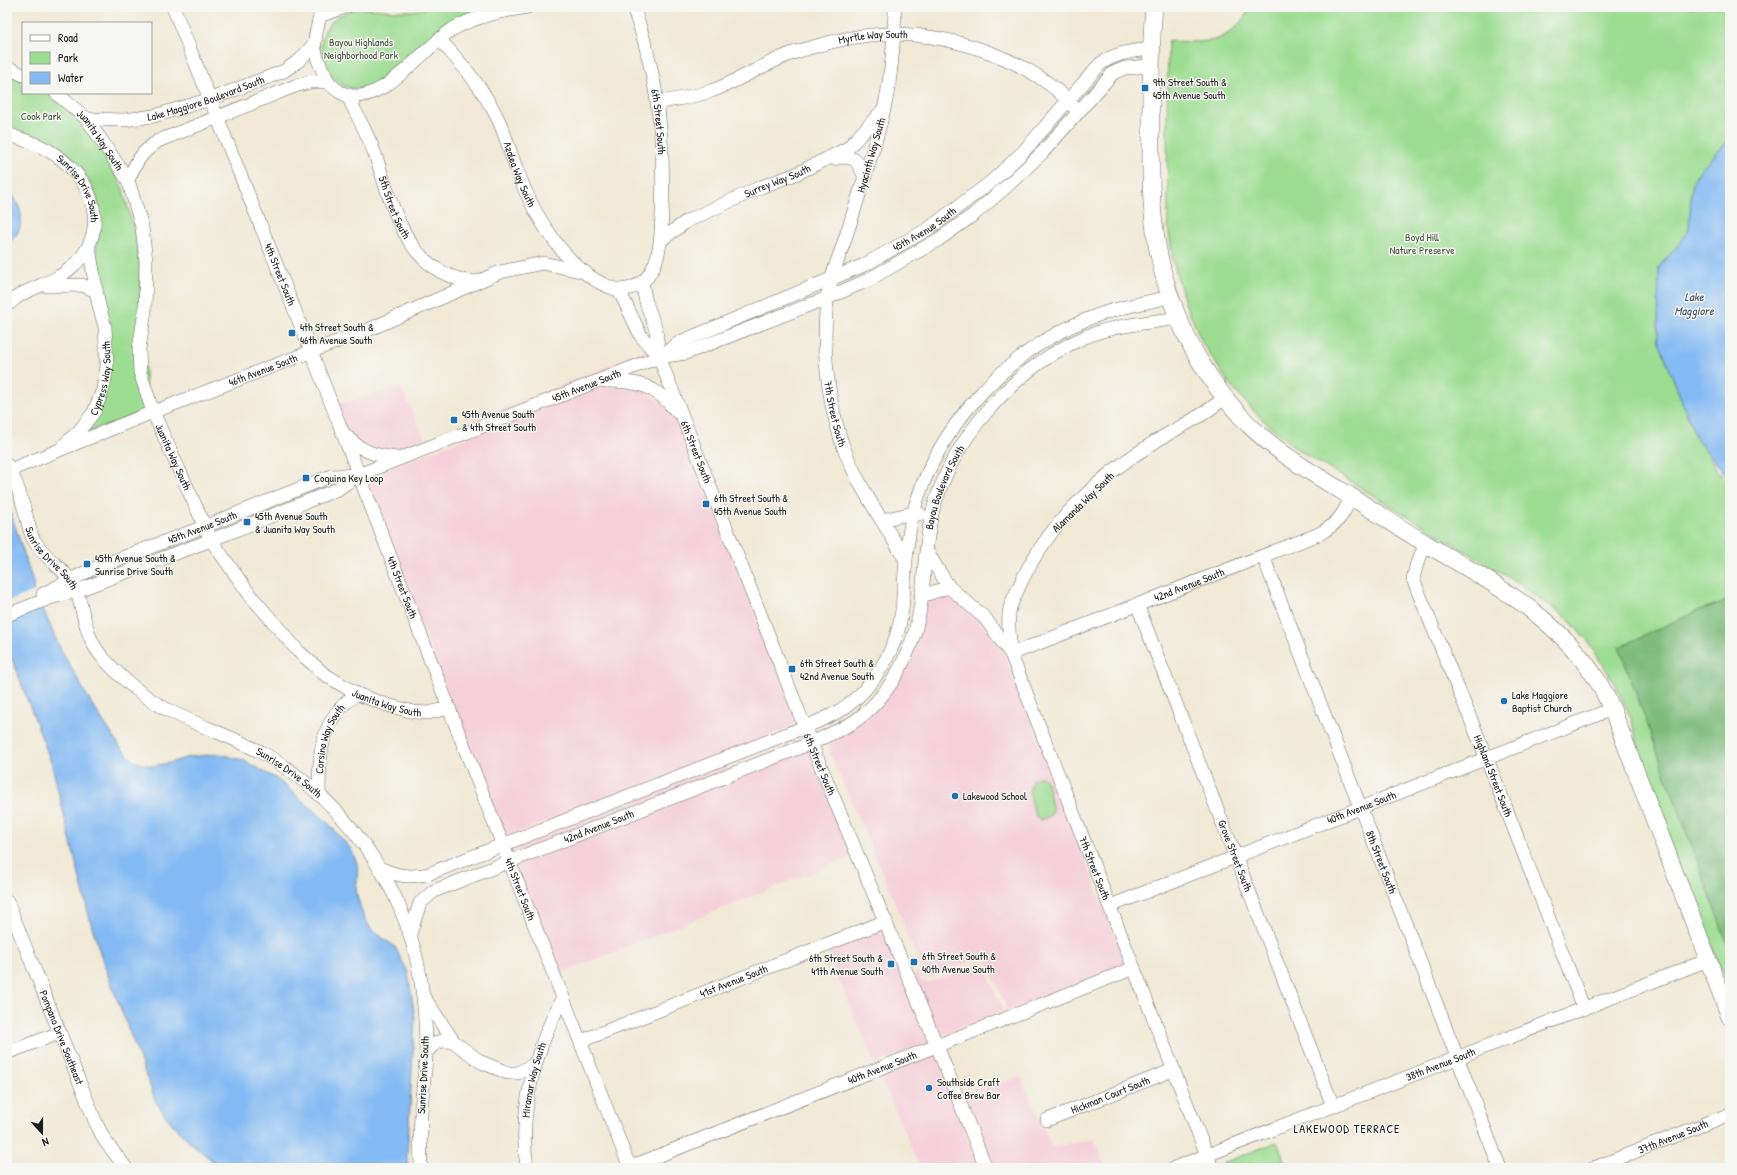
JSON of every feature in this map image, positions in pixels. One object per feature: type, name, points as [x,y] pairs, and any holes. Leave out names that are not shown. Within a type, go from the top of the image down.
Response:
[{"type":"main road","points":[[1154,7],[1150,66],[1154,230],[1159,261],[1170,297],[1188,341],[1224,398],[1250,425],[1276,448],[1426,544],[1512,595],[1540,615],[1580,658],[1597,680],[1612,709],[1730,1017]]},
{"type":"street","name":"4th Street South","points":[[173,7],[311,351],[358,475],[630,1168]]},
{"type":"street","name":"Lake Maggiore Boulevard South","points":[[87,119],[124,120],[154,116],[211,99],[284,71],[300,60],[313,45],[319,12],[345,7]]},
{"type":"street","points":[[313,45],[318,62],[328,82],[348,96],[364,95],[387,84],[439,38],[452,29],[488,14],[528,7]]},
{"type":"street","name":"6th Street South","points":[[633,7],[646,48],[658,103],[662,136],[664,170],[661,240],[651,273],[642,283],[646,302],[656,330],[659,357],[811,743],[886,921],[986,1168]]},
{"type":"street","name":"Hyacinth Way South","points":[[826,298],[865,178],[884,108],[896,7]]},
{"type":"street","name":"Myrtle Way South","points":[[658,103],[710,92],[795,53],[826,43],[860,36],[894,34],[927,37],[956,43],[1000,56],[1030,72],[1055,88],[1079,113]]},
{"type":"street","name":"Azalea Way South","points":[[439,38],[480,87],[498,119],[517,171],[531,204],[541,222],[567,256],[585,272],[607,287],[619,290]]},
{"type":"street","name":"45th Avenue South","points":[[659,357],[680,342],[832,279],[899,247],[960,207],[992,182],[1023,152],[1069,101],[1086,78],[1100,64],[1110,57],[1122,52],[1151,49]]},
{"type":"street","name":"45th Avenue South","points":[[38,599],[76,591],[211,540],[338,489],[358,475],[398,458],[659,357],[686,353],[868,280],[938,240],[967,219],[1007,186],[1042,153],[1079,113],[1101,84],[1113,73],[1125,68],[1150,66]]},
{"type":"street","points":[[7,67],[22,74]]},
{"type":"street","name":"Lake Maggiore Boulevard South","points":[[128,180],[134,166],[144,150],[158,141],[217,116],[310,82],[328,82]]},
{"type":"street","name":"Juanita Way South","points":[[57,94],[87,119],[128,180],[142,227],[146,261],[145,311],[139,349],[140,372],[153,412],[206,526],[211,540],[250,594],[298,651],[324,674],[357,694],[387,705],[414,712],[428,713],[449,708]]},
{"type":"street","name":"5th Street South","points":[[348,96],[375,156],[391,205],[413,247],[426,263],[442,274],[461,281],[478,282]]},
{"type":"street","name":"Surrey Way South","points":[[661,240],[687,221],[824,161],[848,148],[884,108]]},
{"type":"street","name":"Sunrise Drive South","points":[[7,134],[38,144],[57,156],[75,172],[86,187],[93,205],[95,223],[89,248],[73,267],[55,280],[21,295],[7,305]]},
{"type":"street","points":[[824,161],[843,156],[851,157],[858,162],[865,178]]},
{"type":"street","name":"Cypress Way South","points":[[56,452],[79,431],[94,412],[103,389],[107,366],[105,327],[96,291],[89,248]]},
{"type":"street","name":"46th Avenue South","points":[[9,467],[56,452],[153,412],[370,329],[500,272],[542,263],[585,272]]},
{"type":"street","points":[[619,290],[632,289],[642,283]]},
{"type":"street","points":[[41,287],[82,285],[96,291]]},
{"type":"street","name":"6th Street South","points":[[619,290],[641,336],[659,357]]},
{"type":"street","name":"Bayou Boulevard South","points":[[805,727],[842,709],[860,694],[876,676],[888,656],[900,619],[905,559],[913,513],[919,494],[933,460],[969,408],[990,383],[1010,366],[1047,341],[1092,317],[1116,309],[1170,297]]},
{"type":"street","name":"7th Street South","points":[[826,298],[826,357],[831,405],[841,441],[856,474],[905,559]]},
{"type":"street","name":"Bayou Boulevard South","points":[[811,743],[834,733],[856,720],[878,701],[899,670],[912,642],[921,596],[932,515],[938,492],[961,445],[1001,397],[1029,372],[1085,338],[1116,327],[1178,318]]},
{"type":"street","points":[[597,381],[633,382],[651,387],[670,403],[683,419]]},
{"type":"street","name":"Alamanda Way South","points":[[1011,654],[1008,613],[1025,574],[1050,534],[1109,475],[1151,444],[1212,409],[1224,398]]},
{"type":"street","points":[[342,431],[354,444],[364,451],[375,455],[398,458]]},
{"type":"street","name":"Sunrise Drive South","points":[[9,467],[33,539],[44,554],[70,579],[76,591],[86,630],[93,646],[103,658],[143,694],[175,714],[243,743],[268,756],[319,795],[337,812],[379,868],[398,902],[410,934],[415,951],[422,994],[426,1053],[419,1133],[421,1168]]},
{"type":"street","name":"45th Avenue South","points":[[38,599],[70,579],[90,570],[331,476],[358,475]]},
{"type":"street","name":"42nd Avenue South","points":[[1011,654],[1319,534],[1333,526],[1344,513],[1351,497]]},
{"type":"street","points":[[882,520],[913,513],[932,515]]},
{"type":"street","name":"Highland Street South","points":[[1426,544],[1417,562],[1413,579],[1487,759],[1584,1009]]},
{"type":"street","name":"7th Street South","points":[[927,552],[949,587],[985,618],[1011,654],[1134,968],[1172,1070],[1212,1168]]},
{"type":"street","name":"8th Street South","points":[[1263,556],[1500,1168]]},
{"type":"street","points":[[921,596],[949,587]]},
{"type":"street","points":[[7,608],[38,599]]},
{"type":"street","points":[[7,615],[38,599]]},
{"type":"street","name":"Grove Street South","points":[[1137,604],[1333,1106]]},
{"type":"street","name":"Corsino Way South","points":[[319,795],[321,757],[324,739],[332,718],[344,702],[357,694]]},
{"type":"street","name":"40th Avenue South","points":[[1110,906],[1612,709]]},
{"type":"street","name":"42nd Avenue South","points":[[379,868],[397,875],[413,877],[439,870],[805,727]]},
{"type":"street","name":"42nd Avenue South","points":[[410,934],[420,903],[434,891],[811,743]]},
{"type":"street","points":[[729,757],[735,772]]},
{"type":"street","name":"Pompano Drive Southeast","points":[[7,901],[59,1033],[104,1141],[126,1168]]},
{"type":"street","name":"41st Avenue South","points":[[581,1041],[886,921]]},
{"type":"street","name":"38th Avenue South","points":[[1174,1168],[1708,960]]},
{"type":"street","name":"40th Avenue South","points":[[630,1168],[1134,968]]},
{"type":"street","points":[[422,994],[435,1017],[454,1042],[481,1062],[508,1073],[515,1078],[528,1098]]},
{"type":"street","name":"Miramar Way South","points":[[527,1168],[526,1121],[528,1098],[536,1063],[548,1025],[563,997]]},
{"type":"street","points":[[7,1054],[59,1033]]},
{"type":"street","points":[[426,1053],[433,1043],[444,1040],[454,1042]]},
{"type":"street","points":[[508,1073],[518,1073],[536,1063]]},
{"type":"street","name":"Hickman Court South","points":[[1047,1120],[1172,1070]]},
{"type":"street","name":"37th Avenue South","points":[[1594,1168],[1730,1114]]},
{"type":"shaded area","points":[[647,350],[651,355],[592,376],[398,453],[366,446],[345,429],[337,405],[400,387],[426,440]]},
{"type":"shaded area","points":[[598,386],[640,388],[667,407],[679,422],[799,724],[505,838],[364,478]]},
{"type":"shaded area","name":"Lakewood School","points":[[946,594],[957,598],[972,610],[1002,649],[1125,961],[1121,967],[1008,1012],[985,956],[925,979],[891,892],[830,754],[829,745],[876,709],[925,605],[931,597]]},
{"type":"shaded area","points":[[809,749],[853,856],[559,974],[516,864]]},
{"type":"shaded area","points":[[727,763],[729,769],[512,855],[509,848]]},
{"type":"shaded area","points":[[883,928],[931,1042],[875,1064],[826,950]]},
{"type":"shaded area","points":[[983,962],[1003,1010],[939,1037],[913,974],[918,972],[921,980],[927,983]]},
{"type":"shaded area","points":[[935,1052],[979,1168],[920,1168],[879,1074]]},
{"type":"shaded area","points":[[1021,1077],[1052,1147],[1094,1139],[1106,1168],[991,1168],[962,1094]]},
{"type":"green space","name":"Bayou Highlands Neighborhood Park","points":[[432,7],[499,7],[460,22],[433,35],[416,47],[389,75],[373,85],[363,88],[349,88],[337,82],[328,73],[323,61],[321,48],[323,35],[330,23],[342,14],[357,9],[409,11]]},
{"type":"green space","name":"Boyd Hill Nature Preserve","points":[[1250,7],[1730,7],[1730,139],[1700,170],[1692,183],[1689,228],[1680,243],[1659,267],[1658,339],[1696,438],[1708,453],[1717,471],[1730,484],[1730,991],[1654,806],[1631,718],[1615,684],[1587,640],[1567,618],[1510,578],[1298,450],[1262,419],[1233,389],[1203,344],[1185,303],[1173,261],[1168,225],[1168,41],[1204,42],[1215,40],[1228,34],[1243,19]]},
{"type":"green space","name":"Cook Park","points":[[7,73],[22,80],[22,94],[46,94],[60,102],[84,123],[103,152],[123,189],[138,247],[147,410],[85,434],[104,400],[96,247],[100,211],[99,206],[91,184],[77,165],[68,157],[48,143],[26,134],[7,129]]},
{"type":"green space","points":[[1730,600],[1730,951],[1619,647],[1699,610]]},
{"type":"green space","points":[[1042,776],[1047,782],[1053,811],[1050,816],[1040,820],[1036,817],[1029,792],[1032,780]]},
{"type":"green space","points":[[1277,1142],[1287,1168],[1226,1168],[1223,1163]]},
{"type":"water","name":"Lake Maggiore","points":[[1730,139],[1730,480],[1696,438],[1658,339],[1659,267],[1680,243],[1689,228],[1692,183],[1700,170]]},
{"type":"water","points":[[7,189],[17,202],[20,210],[21,225],[14,238],[7,244]]},
{"type":"water","points":[[7,501],[34,585],[33,589],[41,610],[44,611],[57,642],[91,703],[121,748],[135,762],[152,766],[189,757],[219,754],[243,760],[277,779],[327,822],[351,849],[358,866],[356,893],[363,915],[371,929],[395,947],[408,972],[415,1018],[407,1158],[409,1168],[221,1168],[177,1129],[162,1112],[156,1102],[102,959],[90,920],[51,762],[7,646],[7,624],[10,622],[7,613]]},
{"type":"pier","points":[[35,591],[41,607],[7,614],[7,602]]},
{"type":"place","name":"9th Street South & 45th Avenue South","points":[[1145,88]]},
{"type":"place","name":"4th Street South & 46th Avenue South","points":[[292,333]]},
{"type":"place","name":"45th Avenue South & 4th Street South","points":[[454,420]]},
{"type":"place","name":"Coquina Key Loop","points":[[306,478]]},
{"type":"place","name":"6th Street South & 45th Avenue South","points":[[706,504]]},
{"type":"place","name":"45th Avenue South & Juanita Way South","points":[[247,522]]},
{"type":"place","name":"45th Avenue South & Sunrise Drive South","points":[[87,564]]},
{"type":"place","name":"6th Street South & 42nd Avenue South","points":[[792,669]]},
{"type":"place","name":"Lake Maggiore Baptist Church","points":[[1504,701]]},
{"type":"place","name":"Lakewood School","points":[[955,796]]},
{"type":"place","name":"6th Street South & 40th Avenue South","points":[[914,962]]},
{"type":"place","name":"6th Street South & 41th Avenue South","points":[[891,964]]},
{"type":"place","name":"Southside Craft Coffee Brew Bar","points":[[929,1088]]},
{"type":"district","name":"LAKEWOOD TERRACE","points":[[1347,1128]]}]
